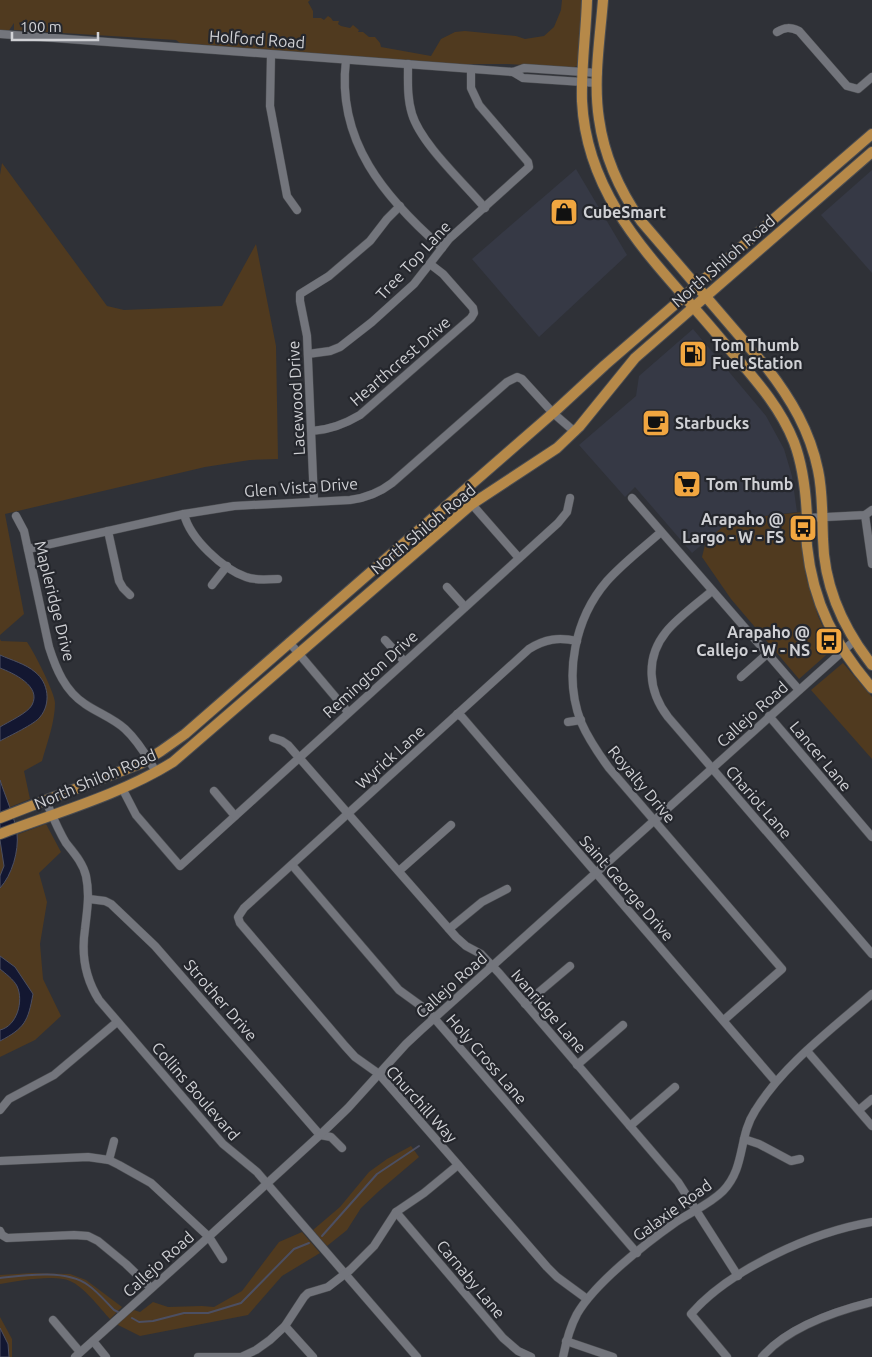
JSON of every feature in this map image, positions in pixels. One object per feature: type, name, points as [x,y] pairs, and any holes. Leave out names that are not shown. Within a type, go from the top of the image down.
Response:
[{"type":"main road","points":[[588,0],[582,101],[588,140],[600,177],[615,208],[629,230],[763,388],[783,418],[794,442],[801,466],[807,518],[808,552],[817,596],[833,636],[842,651],[872,688]]},
{"type":"main road","points":[[603,0],[598,78],[599,120],[614,172],[626,198],[640,221],[767,368],[787,394],[797,412],[813,449],[818,470],[824,558],[830,586],[839,612],[854,641],[872,665]]},
{"type":"main road","name":"North Shiloh Road","points":[[0,818],[148,759],[185,734],[553,414],[684,296],[872,134]]},
{"type":"main road","name":"North Shiloh Road","points":[[0,834],[122,788],[156,772],[184,753],[472,504],[548,455],[574,432],[635,358],[872,152]]},
{"type":"main road","points":[[600,177],[614,172]]},
{"type":"main road","points":[[812,187],[821,196]]},
{"type":"main road","points":[[743,247],[752,257]]},
{"type":"main road","points":[[620,375],[617,370],[617,363],[622,351]]},
{"type":"main road","points":[[783,418],[797,412]]},
{"type":"street","points":[[777,32],[791,27],[799,31],[847,86],[858,89],[872,77]]},
{"type":"street","name":"Holford Road","points":[[0,34],[513,72],[523,78],[598,78]]},
{"type":"street","points":[[270,55],[270,106],[287,196],[297,210]]},
{"type":"street","points":[[346,60],[346,104],[354,137],[360,152],[373,174],[400,206],[422,231],[442,248]]},
{"type":"street","points":[[408,64],[408,99],[419,130],[428,143],[485,208]]},
{"type":"street","name":"Tree Top Lane","points":[[308,354],[330,351],[350,341],[414,284],[442,248],[529,167],[528,162],[479,105],[471,88],[471,69]]},
{"type":"street","name":"Lacewood Drive","points":[[314,501],[307,336],[300,294],[329,276],[370,241],[400,206]]},
{"type":"street","name":"Hearthcrest Drive","points":[[312,431],[342,424],[360,415],[471,318],[474,313],[473,308],[449,280],[430,264]]},
{"type":"street","name":"Glen Vista Drive","points":[[28,548],[184,514],[234,506],[359,499],[373,495],[384,488],[511,379],[517,377],[522,379],[553,414],[574,432]]},
{"type":"street","points":[[462,493],[519,558]]},
{"type":"street","name":"Remington Drive","points":[[122,788],[136,815],[180,866],[563,518],[567,512],[570,498]]},
{"type":"street","points":[[632,498],[799,690]]},
{"type":"street","points":[[807,518],[864,515],[872,510]]},
{"type":"street","points":[[184,514],[186,523],[198,540],[227,566],[247,577],[261,580],[278,578]]},
{"type":"street","points":[[864,515],[872,564]]},
{"type":"street","name":"Mapleridge Drive","points":[[16,516],[24,531],[49,647],[61,678],[73,694],[85,704],[123,727],[139,745],[156,772]]},
{"type":"street","points":[[108,531],[120,581],[123,588],[130,595]]},
{"type":"street","name":"Royalty Drive","points":[[661,532],[622,565],[607,582],[587,611],[577,641],[573,671],[574,690],[581,720],[588,736],[608,768],[782,970],[724,1020]]},
{"type":"street","points":[[212,585],[227,566]]},
{"type":"street","points":[[447,587],[465,607]]},
{"type":"street","name":"Chariot Lane","points":[[712,591],[666,631],[654,653],[651,674],[656,698],[663,710],[711,768],[872,954]]},
{"type":"street","name":"Wyrick Lane","points":[[240,923],[238,916],[242,911],[534,646],[548,639],[561,638],[577,641]]},
{"type":"street","points":[[385,640],[404,662]]},
{"type":"street","name":"Callejo Road","points":[[77,1354],[93,1342],[320,1135],[348,1108],[406,1044],[434,1018],[854,641]]},
{"type":"street","points":[[289,642],[348,712]]},
{"type":"street","points":[[740,677],[767,654]]},
{"type":"street","name":"Saint George Drive","points":[[457,714],[462,717],[508,770],[775,1081]]},
{"type":"street","name":"Lancer Lane","points":[[769,716],[872,837]]},
{"type":"street","points":[[568,722],[581,720]]},
{"type":"street","name":"Ivanridge Lane","points":[[272,738],[282,741],[299,757],[449,929],[466,946],[481,954],[525,1004],[678,1182],[738,1276]]},
{"type":"street","points":[[214,791],[235,816]]},
{"type":"street","name":"Collins Boulevard","points":[[41,803],[52,815],[86,874],[89,899],[84,938],[84,960],[92,990],[117,1022],[223,1144],[257,1172],[417,1357]]},
{"type":"street","points":[[399,871],[451,825]]},
{"type":"street","name":"Holy Cross Lane","points":[[292,865],[399,990],[428,1011],[637,1253]]},
{"type":"street","points":[[449,929],[482,902],[507,889]]},
{"type":"street","name":"Strother Drive","points":[[89,899],[112,904],[155,946],[320,1135],[331,1137],[342,1148]]},
{"type":"street","name":"Churchill Way","points":[[240,923],[345,1046],[355,1057],[379,1074],[556,1277],[587,1299]]},
{"type":"street","points":[[525,1004],[570,966]]},
{"type":"street","name":"Galaxie Road","points":[[563,1357],[566,1341],[576,1315],[587,1299],[608,1278],[667,1229],[722,1192],[735,1174],[740,1163],[744,1140],[753,1113],[775,1081],[872,994]]},
{"type":"street","points":[[0,1110],[9,1099],[54,1075],[117,1022]]},
{"type":"street","points":[[577,1065],[622,1025]]},
{"type":"street","points":[[807,1051],[872,1126]]},
{"type":"street","points":[[630,1126],[675,1086]]},
{"type":"street","points":[[859,1110],[872,1099]]},
{"type":"street","points":[[744,1140],[759,1144],[791,1161],[800,1160]]},
{"type":"street","points":[[109,1160],[114,1141]]},
{"type":"street","points":[[0,1161],[88,1156],[109,1160],[151,1183],[208,1237],[223,1260]]},
{"type":"street","points":[[198,1357],[241,1357],[270,1340],[285,1326],[308,1293],[328,1287],[345,1274],[374,1246],[396,1212],[424,1193],[458,1165]]},
{"type":"street","name":"Carnaby Lane","points":[[396,1212],[503,1338],[518,1351],[531,1357]]},
{"type":"street","points":[[727,1357],[691,1314],[714,1293],[775,1254],[826,1234],[872,1222]]},
{"type":"street","points":[[1,1233],[7,1238],[88,1236],[98,1240],[151,1288]]},
{"type":"street","points":[[764,1356],[780,1342],[805,1326],[849,1308],[872,1302]]},
{"type":"street","points":[[53,1320],[77,1354]]},
{"type":"street","points":[[285,1326],[313,1357]]},
{"type":"street","points":[[566,1341],[614,1357]]},
{"type":"street","points":[[93,1342],[106,1357]]},
{"type":"shaded area","points":[[0,0],[310,0],[308,2],[313,11],[313,18],[324,20],[328,16],[333,21],[339,21],[338,24],[341,26],[350,28],[353,25],[359,30],[358,32],[363,32],[369,37],[375,37],[381,47],[431,56],[441,39],[455,32],[465,31],[516,36],[525,39],[544,36],[554,27],[561,10],[562,0],[584,0],[578,65],[573,68],[507,64],[453,64],[180,43],[176,40],[14,30],[14,23],[8,32],[0,31]]},
{"type":"shaded area","points":[[2,163],[107,306],[124,310],[222,306],[256,244],[276,346],[278,459],[250,460],[205,467],[5,514],[24,614],[0,635],[0,175]]},
{"type":"shaded area","name":"CubeSmart","points":[[576,169],[627,255],[539,337],[472,259]]},
{"type":"shaded area","points":[[872,170],[872,273],[821,215]]},
{"type":"shaded area","points":[[693,329],[766,416],[784,449],[792,476],[797,512],[731,520],[692,553],[635,487],[625,497],[579,445],[636,396],[639,376]]},
{"type":"shaded area","points":[[802,512],[802,545],[806,577],[818,616],[833,649],[799,679],[731,599],[702,557],[706,541],[731,520]]},
{"type":"shaded area","points":[[0,639],[1,641],[27,642],[48,682],[54,698],[55,710],[42,761],[24,771],[30,799],[0,811]]},
{"type":"shaded area","points":[[843,663],[872,697],[872,759],[811,690]]},
{"type":"shaded area","points":[[46,824],[61,852],[39,873],[47,902],[40,944],[43,979],[61,1016],[35,1040],[0,1057],[0,841]]},
{"type":"shaded area","points":[[411,1146],[419,1157],[361,1208],[347,1230],[327,1246],[313,1230],[340,1207],[369,1172],[387,1159]]},
{"type":"shaded area","points":[[302,1232],[320,1253],[282,1276],[248,1315],[140,1336],[116,1324],[134,1310],[140,1312],[153,1302],[168,1307],[214,1307],[242,1291],[279,1242]]},
{"type":"shaded area","points":[[32,1273],[70,1274],[86,1280],[122,1307],[110,1319],[80,1288],[70,1281],[63,1279],[36,1279],[0,1284],[0,1275]]},
{"type":"shaded area","points":[[0,1317],[12,1339],[12,1357],[0,1357]]},
{"type":"water","points":[[0,655],[23,664],[35,672],[46,688],[47,700],[44,712],[37,720],[0,741],[0,727],[30,708],[34,698],[30,686],[25,681],[0,668]]},
{"type":"water","points":[[0,780],[14,821],[17,840],[16,855],[11,870],[0,888],[0,876],[4,866],[0,840]]},
{"type":"water","points":[[0,956],[15,967],[33,994],[24,1023],[15,1032],[0,1041],[0,1030],[11,1024],[15,1018],[20,999],[16,984],[0,969]]},
{"type":"water","points":[[0,1328],[8,1344],[9,1357],[0,1357]]},
{"type":"waterway","points":[[322,1236],[377,1174],[419,1146]]},
{"type":"waterway","points":[[132,1318],[139,1322],[153,1321],[184,1313],[208,1313],[241,1303],[294,1249],[309,1243]]},
{"type":"waterway","points":[[0,1278],[46,1274],[69,1277],[88,1285],[118,1312]]},
{"type":"place","name":"CubeSmart","points":[[564,212]]},
{"type":"place","name":"Tom Thumb Fuel Station","points":[[693,354]]},
{"type":"place","name":"Starbucks","points":[[656,423]]},
{"type":"place","name":"Tom Thumb","points":[[687,484]]},
{"type":"place","name":"Arapaho @ Largo - W - FS","points":[[803,528]]},
{"type":"place","name":"Arapaho @ Callejo - W - NS","points":[[829,641]]}]
